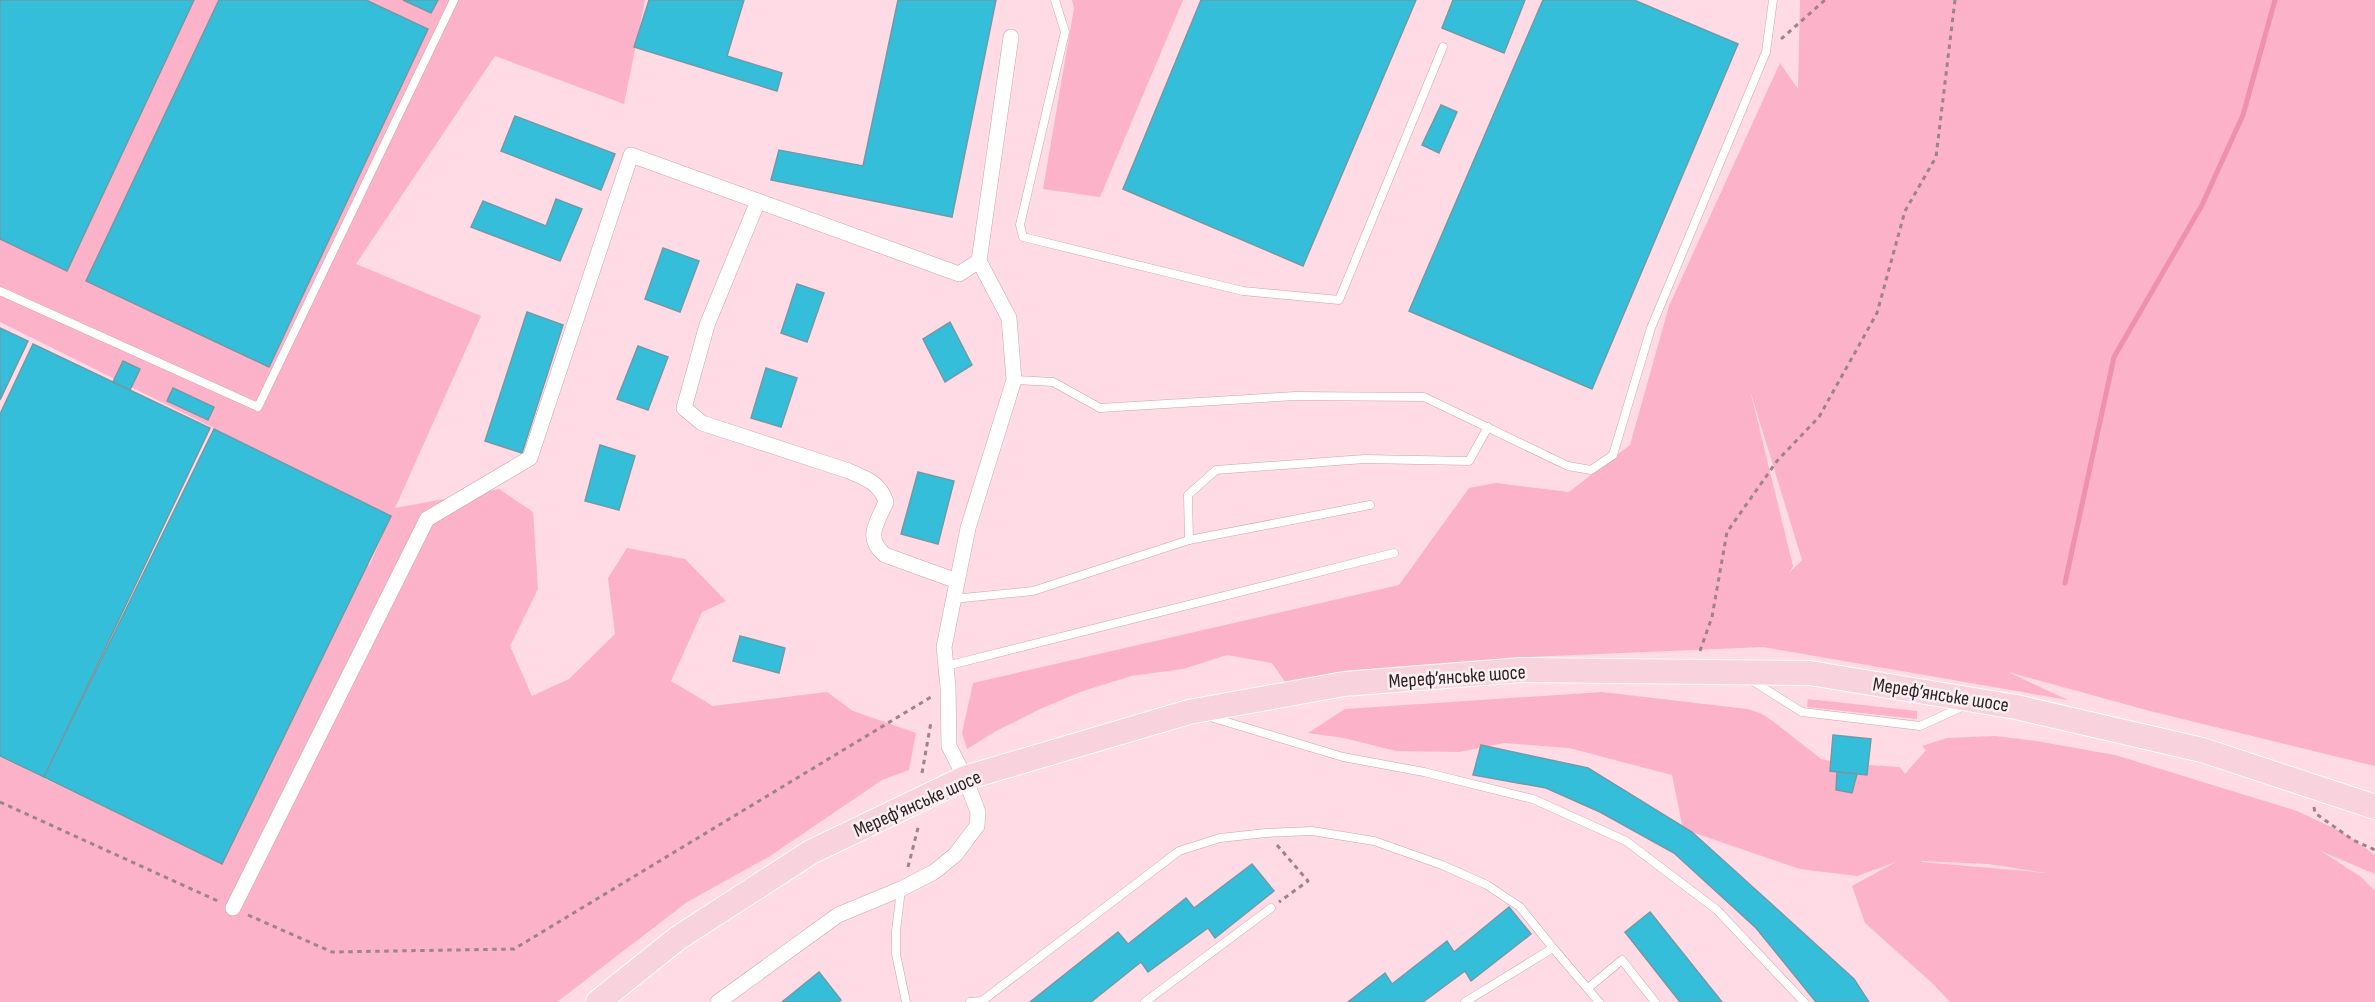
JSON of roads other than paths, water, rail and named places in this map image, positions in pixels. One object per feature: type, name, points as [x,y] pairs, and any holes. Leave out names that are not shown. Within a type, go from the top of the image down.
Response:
[{"type":"highway","name":"Мереф’янське шосе","points":[[598,1002],[678,938],[811,852],[965,778],[1189,712],[1344,684],[1521,670],[1810,673],[2016,707],[2202,750],[2375,807]]},
{"type":"street","points":[[717,1002],[838,915],[901,889],[934,872],[955,855],[972,836],[977,826],[978,812],[949,746],[944,647],[968,528],[1014,380],[1009,318],[979,261],[1011,38]]},
{"type":"street","points":[[233,908],[427,519],[530,458],[631,155],[959,274],[979,261]]},
{"type":"street","points":[[758,201],[707,325],[684,408],[702,423],[849,471],[872,481],[882,490],[886,502],[872,535],[875,547],[885,555],[957,580]]},
{"type":"lane","points":[[0,291],[258,407],[454,0]]},
{"type":"lane","points":[[1055,0],[1065,32],[1020,225],[1023,237],[1243,291],[1339,300],[1443,47]]},
{"type":"lane","points":[[1014,380],[1053,382],[1100,408],[1295,396],[1424,398],[1568,466],[1591,470],[1613,455],[1651,328],[1766,52],[1773,0]]},
{"type":"lane","points":[[1189,540],[1188,495],[1216,470],[1364,459],[1469,461],[1488,427]]},
{"type":"lane","points":[[953,599],[1033,591],[1189,540],[1370,506]]},
{"type":"lane","points":[[946,666],[1394,553]]},
{"type":"lane","points":[[1739,672],[1802,712],[1908,725],[1920,726],[1976,700]]},
{"type":"lane","points":[[1189,712],[1343,757],[1424,772],[1533,799],[1626,841],[1717,910],[1804,1002]]},
{"type":"lane","points":[[970,1002],[982,1000],[1179,852],[1220,838],[1312,831],[1374,841],[1442,865],[1487,885],[1520,907],[1599,1002]]},
{"type":"lane","points":[[901,889],[896,954],[906,1002]]},
{"type":"lane","points":[[1145,1002],[1270,908]]},
{"type":"lane","points":[[1465,1002],[1553,948]]},
{"type":"lane","points":[[1588,988],[1622,960],[1655,1002]]},
{"type":"waterway","points":[[2065,583],[2114,357],[2202,205],[2243,115],[2275,0]]}]
